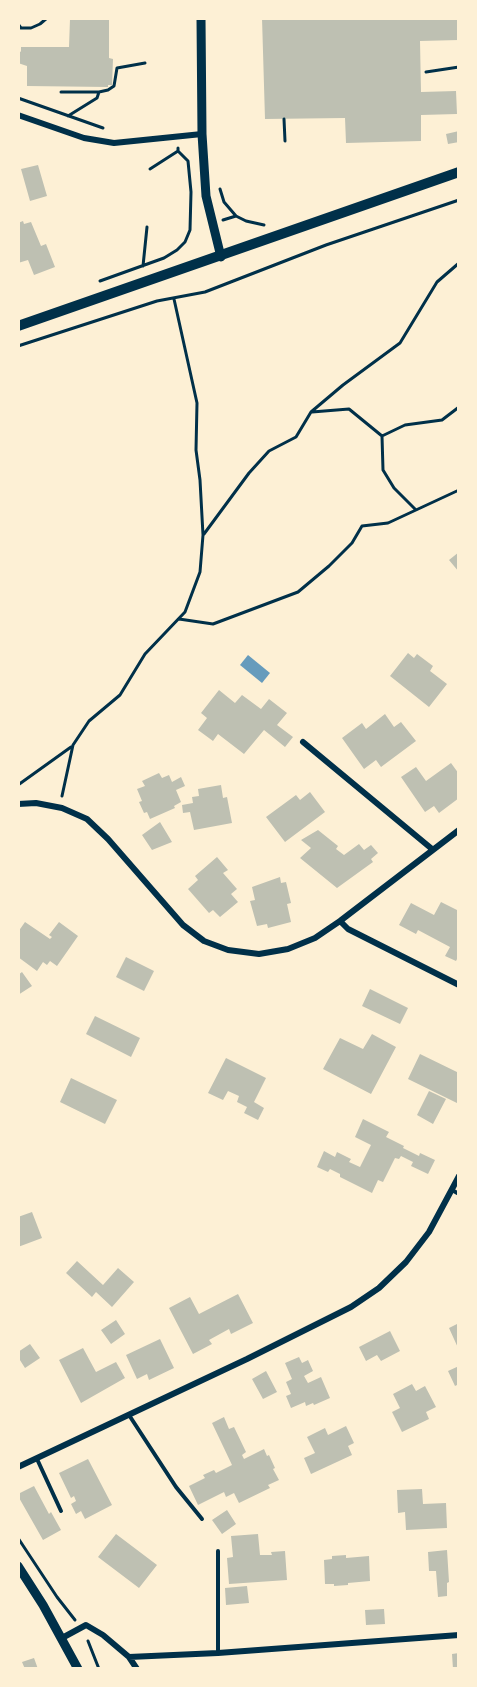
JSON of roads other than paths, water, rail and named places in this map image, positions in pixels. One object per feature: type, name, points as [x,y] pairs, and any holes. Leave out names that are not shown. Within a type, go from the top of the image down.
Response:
[{"type":"main road","points":[[18,326],[459,172]]},
{"type":"street","points":[[201,18],[202,134],[206,196],[221,257]]},
{"type":"street","points":[[18,115],[84,138],[114,143],[202,134]]},
{"type":"street","points":[[303,742],[432,849]]},
{"type":"street","points":[[18,804],[36,803],[62,808],[87,819],[183,925],[204,940],[228,950],[259,954],[288,949],[315,938],[459,830]]},
{"type":"street","points":[[339,921],[348,929],[459,985]]},
{"type":"street","points":[[18,1467],[351,1307],[379,1287],[406,1262],[429,1232],[459,1176]]},
{"type":"street","points":[[18,1566],[43,1605],[78,1669]]},
{"type":"street","points":[[62,1638],[86,1625],[103,1635],[129,1657],[137,1669]]},
{"type":"street","points":[[129,1657],[218,1653],[459,1635]]},
{"type":"lane","points":[[452,1190],[459,1194]]},
{"type":"lane","points":[[129,1415],[176,1487],[202,1519]]},
{"type":"lane","points":[[37,1458],[61,1511]]},
{"type":"lane","points":[[218,1551],[218,1653]]},
{"type":"water","points":[[248,655],[270,673],[262,683],[240,665]]}]
